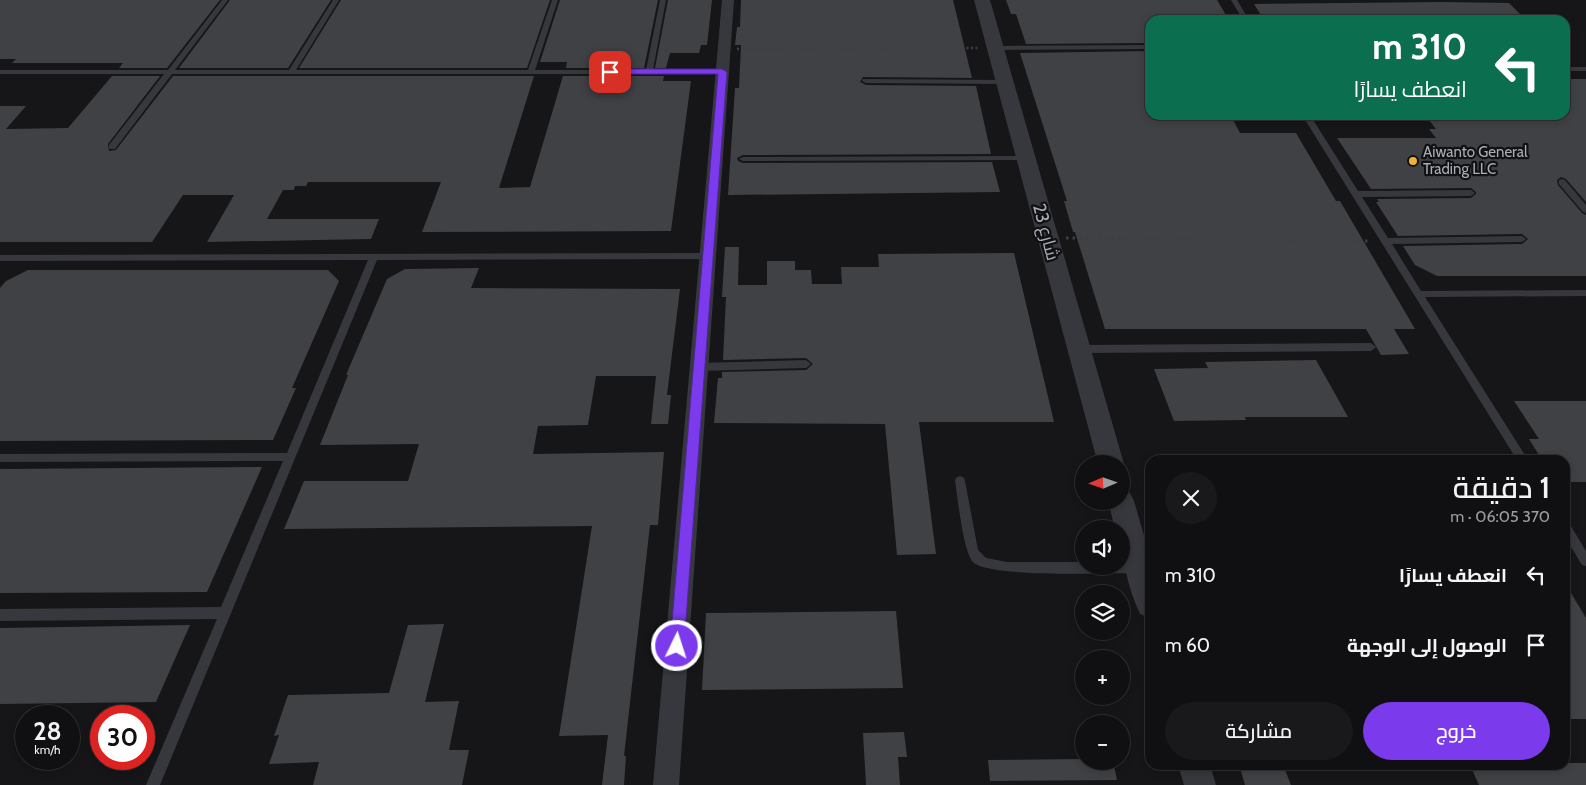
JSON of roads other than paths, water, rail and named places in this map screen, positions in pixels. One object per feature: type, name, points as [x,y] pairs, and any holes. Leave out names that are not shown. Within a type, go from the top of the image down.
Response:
[{"type":"street","points":[[666,785],[728,0]]},
{"type":"street","name":"شارع 23","points":[[982,0],[1108,455]]},
{"type":"street","points":[[1124,510],[1145,586]]},
{"type":"street","points":[[1196,770],[1200,785]]},
{"type":"lane","points":[[112,147],[225,0]]},
{"type":"lane","points":[[291,72],[336,0]]},
{"type":"lane","points":[[531,72],[555,0]]},
{"type":"lane","points":[[649,72],[663,0]]},
{"type":"lane","points":[[1234,0],[1243,15]]},
{"type":"lane","points":[[995,48],[1145,47]]},
{"type":"lane","points":[[1570,69],[1586,69]]},
{"type":"lane","points":[[0,72],[722,72]]},
{"type":"lane","points":[[866,80],[1005,82]]},
{"type":"lane","points":[[1309,120],[1520,455]]},
{"type":"lane","points":[[743,159],[1026,158]]},
{"type":"lane","points":[[1562,182],[1586,210]]},
{"type":"lane","points":[[1356,194],[1471,193]]},
{"type":"lane","points":[[1385,241],[1522,239]]},
{"type":"lane","points":[[0,258],[708,256]]},
{"type":"lane","points":[[153,785],[374,257]]},
{"type":"lane","points":[[1420,294],[1586,293]]},
{"type":"lane","points":[[1079,349],[1371,347]]},
{"type":"lane","points":[[699,367],[806,364]]},
{"type":"lane","points":[[0,458],[290,457]]},
{"type":"lane","points":[[960,481],[973,552],[984,563],[1008,566],[1140,568]]},
{"type":"lane","points":[[1570,535],[1586,561]]},
{"type":"lane","points":[[0,615],[225,613]]},
{"type":"place","name":"Aiwanto General Trading LLC","points":[[1413,161]]}]
